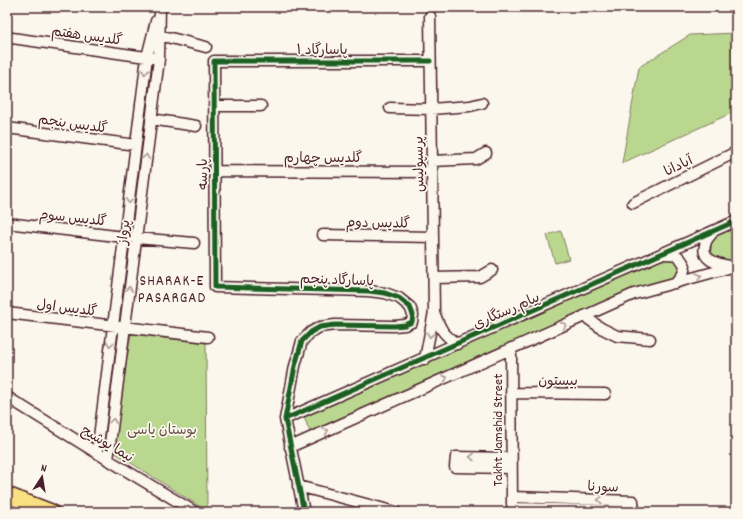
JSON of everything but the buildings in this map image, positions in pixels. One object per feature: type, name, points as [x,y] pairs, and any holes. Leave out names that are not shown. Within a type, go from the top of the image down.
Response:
[{"type":"highway","points":[[7,494],[51,512]]},
{"type":"street","name":"پرواز","points":[[108,460],[159,59],[159,7]]},
{"type":"street","name":"پرواز","points":[[96,453],[147,57],[159,7]]},
{"type":"street","name":"پرسپولیس","points":[[425,358],[434,312],[430,16]]},
{"type":"street","points":[[159,36],[206,47]]},
{"type":"street","name":"گلدیس هفتم","points":[[12,38],[159,59]]},
{"type":"street","name":"پاسارگاد ۱","points":[[214,62],[430,61]]},
{"type":"street","name":"پارسه","points":[[214,62],[215,287]]},
{"type":"street","points":[[390,108],[431,109],[470,106],[482,103]]},
{"type":"street","points":[[214,106],[261,106]]},
{"type":"street","points":[[151,119],[196,126]]},
{"type":"street","name":"گلدیس پنجم","points":[[7,128],[136,146]]},
{"type":"street","name":"آپادانا","points":[[633,203],[736,152]]},
{"type":"street","points":[[432,161],[476,158],[486,153]]},
{"type":"street","name":"گلدیس چهارم","points":[[214,170],[432,172]]},
{"type":"street","name":"پیام رستگاری","points":[[285,419],[736,221]]},
{"type":"street","name":"گلدیس سوم","points":[[7,223],[136,238]]},
{"type":"street","points":[[713,232],[706,242],[704,251],[708,259],[717,264],[734,266]]},
{"type":"street","name":"گلدیس دوم","points":[[323,236],[433,237]]},
{"type":"street","points":[[136,238],[194,243]]},
{"type":"street","points":[[663,254],[673,254],[681,258],[685,266],[683,274],[676,283]]},
{"type":"street","points":[[290,447],[634,294],[734,266]]},
{"type":"street","points":[[434,278],[480,277],[492,270]]},
{"type":"street","name":"پاسارگاد پنجم","points":[[215,287],[368,291],[384,293],[399,298],[410,307],[414,314],[412,322],[405,325],[335,325],[320,327],[311,332],[302,341],[295,366],[285,419]]},
{"type":"street","name":"پرسپولیس","points":[[434,312],[438,325],[446,336],[458,344]]},
{"type":"street","name":"گلدیس اول","points":[[7,313],[124,327]]},
{"type":"street","points":[[584,316],[617,336],[650,339]]},
{"type":"street","points":[[124,327],[208,337]]},
{"type":"street","name":"Takht Jamshid Street","points":[[511,348],[512,510]]},
{"type":"street","name":"بیستون","points":[[511,393],[605,394]]},
{"type":"street","name":"نیما یوشیج","points":[[7,397],[96,453],[195,512]]},
{"type":"street","points":[[285,419],[304,512]]},
{"type":"street","points":[[298,486],[396,512]]},
{"type":"street","name":"سورنا","points":[[512,497],[633,501],[634,511],[512,510]]},
{"type":"green space","points":[[736,33],[736,111],[622,163],[639,67],[690,35]]},
{"type":"green space","points":[[736,226],[736,259],[727,261],[712,256],[712,244],[716,236]]},
{"type":"green space","points":[[561,231],[569,259],[555,263],[547,235]]},
{"type":"green space","points":[[670,259],[678,263],[680,267],[674,279],[633,290],[310,432],[304,417],[661,260]]},
{"type":"green space","name":"بوستان یاسی","points":[[131,334],[206,343],[207,511],[112,451]]},
{"type":"cycle path","points":[[304,512],[285,419],[295,366],[302,341],[311,332],[320,327],[335,325],[405,325],[412,322],[413,315],[410,307],[399,298],[385,293],[368,291],[215,287],[214,61],[430,61]]},
{"type":"cycle path","points":[[285,419],[736,221]]},
{"type":"district","name":"SHARAK-E PASARGAD","points":[[172,288]]}]
